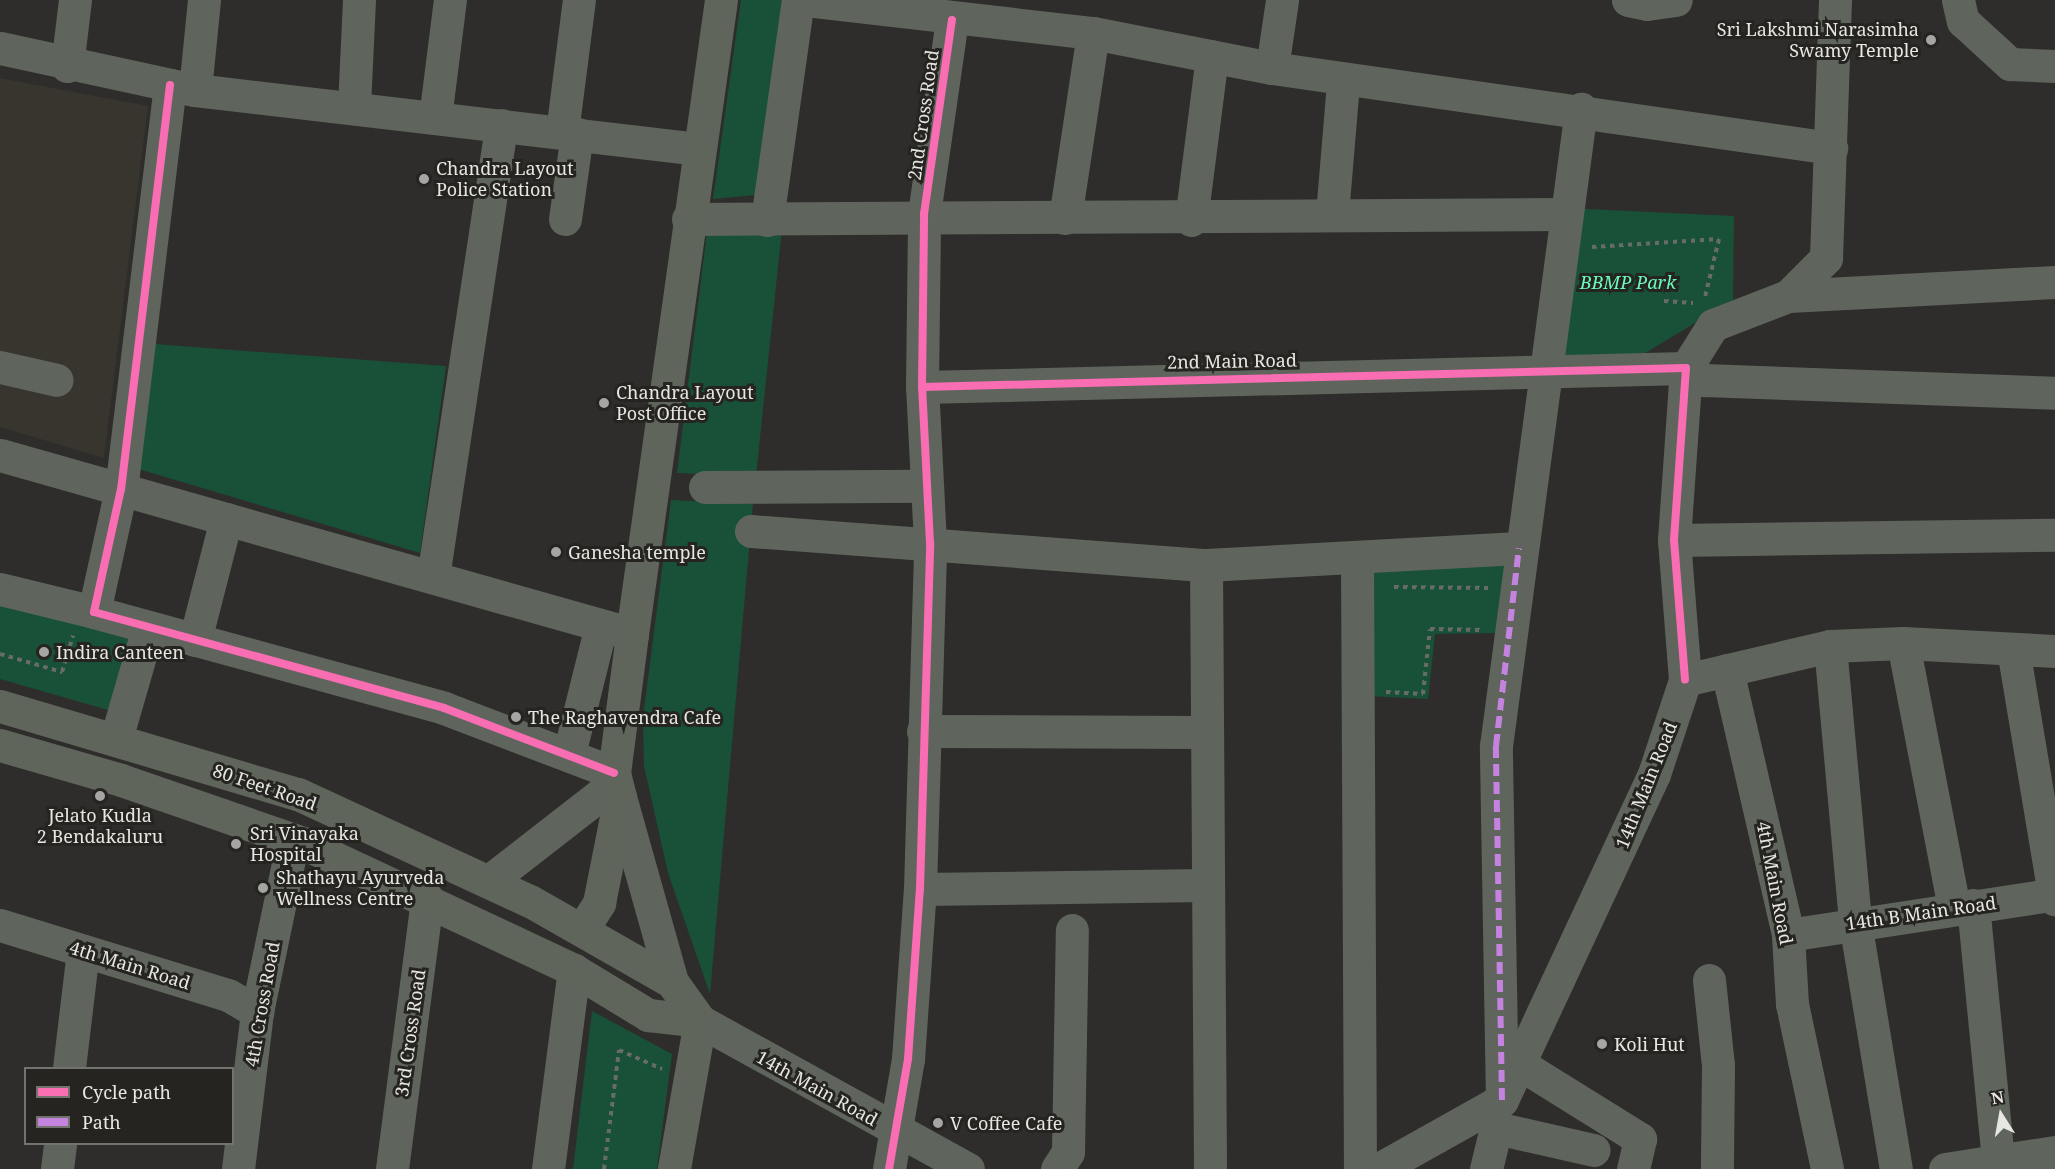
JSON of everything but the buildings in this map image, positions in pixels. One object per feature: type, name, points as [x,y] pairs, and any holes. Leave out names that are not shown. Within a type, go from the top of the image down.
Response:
[{"type":"main road","points":[[574,970],[583,928],[581,897],[612,788],[616,630],[688,219],[721,0]]},
{"type":"main road","name":"80 Feet Road","points":[[0,706],[298,795],[489,881],[583,928],[672,982]]},
{"type":"main road","points":[[0,745],[121,780],[293,840],[428,898],[574,970],[648,1015],[700,1022]]},
{"type":"main road","points":[[672,982],[700,1022],[674,1169]]},
{"type":"street","points":[[67,66],[75,0]]},
{"type":"street","points":[[84,624],[121,489],[183,87],[204,0]]},
{"type":"street","points":[[354,106],[359,0]]},
{"type":"street","points":[[435,118],[450,0]]},
{"type":"street","points":[[564,219],[579,0]]},
{"type":"street","points":[[767,220],[798,0]]},
{"type":"street","points":[[806,0],[952,20],[1093,33],[1343,82],[1581,108],[1831,148]]},
{"type":"street","points":[[1272,68],[1282,0]]},
{"type":"street","points":[[1628,0],[1676,0]]},
{"type":"street","points":[[1788,296],[1826,258],[1835,0]]},
{"type":"street","points":[[1958,0],[1963,21],[2010,64],[2055,66]]},
{"type":"street","name":"2nd Cross Road","points":[[889,1169],[908,1059],[920,890],[930,543],[925,486],[922,387],[924,214],[952,20]]},
{"type":"street","points":[[1065,218],[1093,33]]},
{"type":"street","points":[[0,48],[67,66],[183,87],[698,149]]},
{"type":"street","points":[[1191,220],[1212,56]]},
{"type":"street","points":[[1332,214],[1343,82]]},
{"type":"street","points":[[1380,1169],[1419,1156],[1502,1100],[1496,746],[1519,548],[1581,108]]},
{"type":"street","points":[[433,577],[501,125]]},
{"type":"street","points":[[688,219],[767,220],[924,214],[1191,220],[1332,214],[1566,214]]},
{"type":"street","points":[[2055,282],[1788,296],[1713,325],[1686,368],[1674,540],[1685,680],[1830,646],[1903,643],[2055,651]]},
{"type":"street","points":[[0,367],[57,380]]},
{"type":"street","points":[[1686,368],[1704,380],[2055,393]]},
{"type":"street","name":"2nd Main Road","points":[[922,387],[1686,368]]},
{"type":"street","points":[[0,455],[616,630],[569,754]]},
{"type":"street","points":[[705,487],[925,486]]},
{"type":"street","points":[[195,640],[226,519]]},
{"type":"street","points":[[751,531],[1206,565],[1357,572],[1519,548]]},
{"type":"street","points":[[1674,540],[2055,535]]},
{"type":"street","points":[[1206,565],[1205,885],[1210,1169]]},
{"type":"street","points":[[1357,572],[1360,1169]]},
{"type":"street","points":[[0,589],[84,624],[148,628],[195,640],[444,708],[569,754],[612,788],[672,982]]},
{"type":"street","points":[[116,739],[148,628]]},
{"type":"street","points":[[1903,643],[1963,906],[2028,1159],[1945,1169]]},
{"type":"street","points":[[1830,646],[1855,922],[1896,1169]]},
{"type":"street","points":[[2013,649],[2045,794],[2054,896]]},
{"type":"street","name":"4th Main Road","points":[[1727,670],[1788,935],[1792,1004],[1827,1169]]},
{"type":"street","name":"14th Main Road","points":[[1502,1100],[1654,774],[1685,680]]},
{"type":"street","points":[[923,731],[1204,732]]},
{"type":"street","points":[[489,881],[612,788]]},
{"type":"street","name":"4th Cross Road","points":[[238,1169],[257,1012],[293,840]]},
{"type":"street","points":[[920,890],[1205,885]]},
{"type":"street","name":"14th B Main Road","points":[[1788,935],[1855,922],[1963,906],[2054,896]]},
{"type":"street","name":"3rd Cross Road","points":[[392,1169],[428,898]]},
{"type":"street","name":"4th Main Road","points":[[0,925],[228,995],[257,1012]]},
{"type":"street","points":[[1057,1169],[1068,1152],[1072,930]]},
{"type":"street","points":[[69,1067],[83,951]]},
{"type":"street","points":[[548,1169],[574,970]]},
{"type":"street","points":[[1709,980],[1718,1065],[1717,1169]]},
{"type":"street","name":"14th Main Road","points":[[700,1022],[968,1169]]},
{"type":"street","points":[[1518,1063],[1640,1140],[1633,1169]]},
{"type":"street","points":[[1486,1169],[1496,1128],[1592,1160],[1603,1115]]},
{"type":"street","points":[[57,1169],[60,1145]]},
{"type":"path","points":[[1585,248],[1719,239],[1703,304],[1664,301]]},
{"type":"path","points":[[1357,572],[1488,588]]},
{"type":"path","points":[[0,654],[62,672],[84,624]]},
{"type":"path","points":[[1358,690],[1423,694],[1430,629],[1488,630]]},
{"type":"path","points":[[604,1169],[619,1050],[663,1070]]},
{"type":"shaded area","points":[[0,78],[148,106],[104,458],[0,427]]},
{"type":"green space","points":[[741,0],[793,0],[767,194],[713,199]]},
{"type":"green space","name":"BBMP Park","points":[[1566,208],[1734,216],[1733,300],[1642,355],[1547,370]]},
{"type":"green space","points":[[782,229],[756,476],[677,473],[707,232]]},
{"type":"green space","points":[[155,344],[446,366],[420,553],[135,468]]},
{"type":"green space","points":[[671,500],[753,504],[710,994],[668,873],[644,766],[643,717]]},
{"type":"green space","points":[[1507,563],[1502,633],[1435,634],[1428,699],[1366,696],[1367,569]]},
{"type":"green space","points":[[0,602],[129,639],[115,712],[0,679]]},
{"type":"green space","points":[[592,1011],[672,1054],[657,1169],[573,1169]]},
{"type":"marked path","points":[[1502,1100],[1496,746],[1519,548]]},
{"type":"cycle path","points":[[889,1169],[908,1059],[920,889],[930,543],[922,387],[924,214],[952,20]]},
{"type":"cycle path","points":[[170,85],[121,489],[94,612],[444,708],[614,773]]},
{"type":"cycle path","points":[[922,387],[1686,368],[1674,540],[1685,680]]},
{"type":"place","name":"Sri Lakshmi Narasimha Swamy Temple","points":[[1931,40]]},
{"type":"place","name":"Chandra Layout Police Station","points":[[424,179]]},
{"type":"place","name":"Chandra Layout Post Office","points":[[604,403]]},
{"type":"place","name":"Ganesha temple","points":[[556,552]]},
{"type":"place","name":"Indira Canteen","points":[[44,652]]},
{"type":"place","name":"The Raghavendra Cafe","points":[[516,717]]},
{"type":"place","name":"Jelato Kudla 2 Bendakaluru","points":[[100,796]]},
{"type":"place","name":"Sri Vinayaka Hospital","points":[[236,844]]},
{"type":"place","name":"Shathayu Ayurveda Wellness Centre","points":[[263,888]]},
{"type":"place","name":"Koli Hut","points":[[1602,1044]]},
{"type":"place","name":"V Coffee Cafe","points":[[938,1123]]}]
